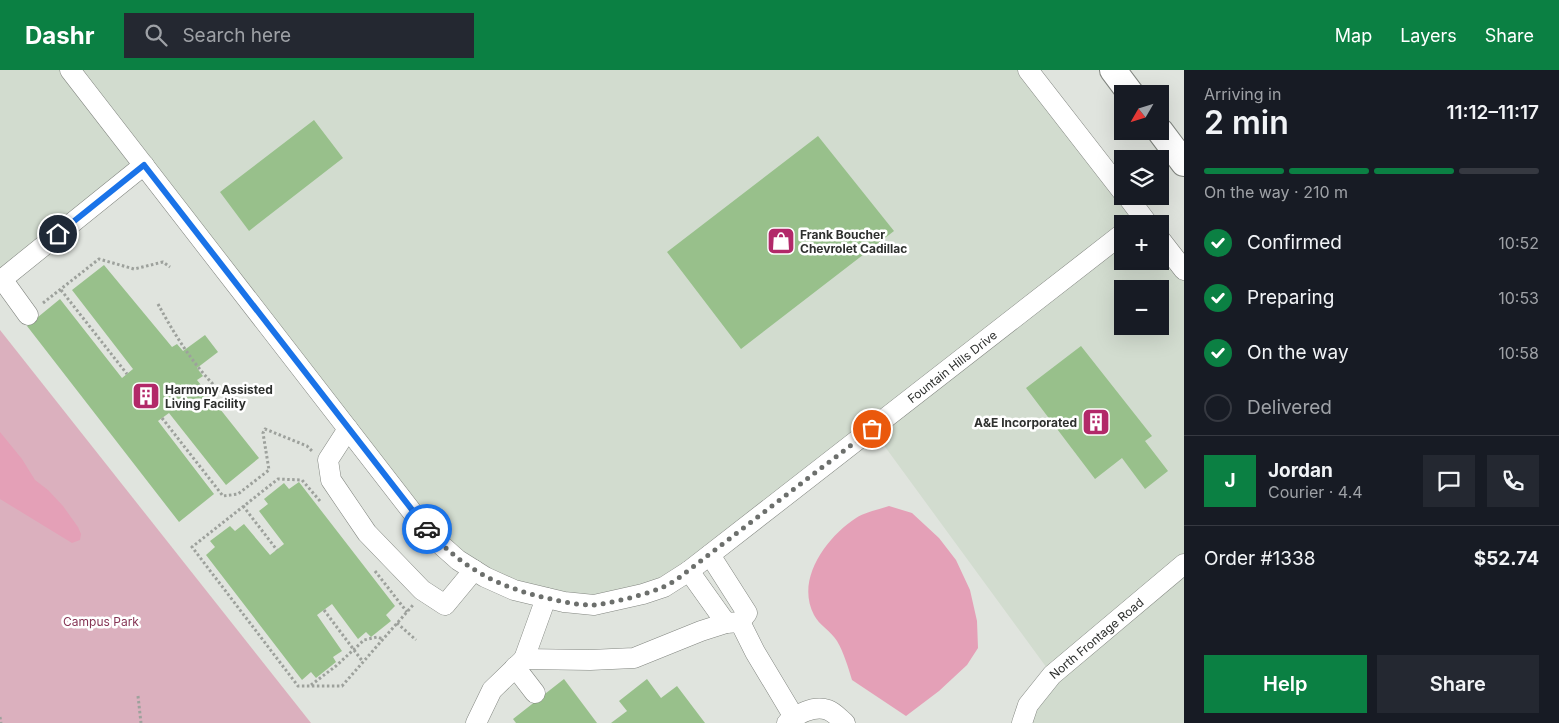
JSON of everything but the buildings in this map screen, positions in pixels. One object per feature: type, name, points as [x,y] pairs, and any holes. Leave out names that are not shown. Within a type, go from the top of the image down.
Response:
[{"type":"main road","points":[[1114,70],[1125,85]]},
{"type":"main road","points":[[1167,140],[1184,163]]},
{"type":"street","name":"Fountain Hills Drive","points":[[70,70],[424,526],[452,554],[485,577],[514,590],[564,602],[594,605],[643,594],[664,587],[710,555],[1114,240]]},
{"type":"street","points":[[1028,70],[1114,181]]},
{"type":"street","points":[[28,315],[1,280],[144,165]]},
{"type":"street","points":[[1169,251],[1184,270]]},
{"type":"street","points":[[348,429],[328,460],[331,480],[367,533],[422,590],[445,604],[474,570]]},
{"type":"street","points":[[520,663],[634,658],[702,631],[733,623],[747,613],[710,555]]},
{"type":"street","name":"North Frontage Road","points":[[1022,723],[1028,705],[1052,675],[1184,564]]},
{"type":"street","points":[[689,570],[755,652],[790,720],[812,709],[828,710],[845,723]]},
{"type":"street","points":[[476,723],[492,690],[520,663],[546,598]]},
{"type":"street","points":[[520,663],[535,693]]},
{"type":"path","points":[[28,315],[99,259],[134,269],[163,262],[170,267]]},
{"type":"path","points":[[61,290],[127,374]]},
{"type":"path","points":[[158,304],[175,337],[219,392],[236,405]]},
{"type":"path","points":[[162,418],[223,496],[238,494],[269,470],[263,433],[265,429],[307,446],[317,455],[328,460]]},
{"type":"path","points":[[323,504],[302,480],[278,479],[192,547],[298,686],[342,686],[413,604]]},
{"type":"path","points":[[244,506],[277,550]]},
{"type":"path","points":[[371,566],[407,612]]},
{"type":"path","points":[[324,610],[363,662]]},
{"type":"path","points":[[397,623],[416,640]]},
{"type":"path","points":[[310,686],[336,666],[353,648],[364,640],[377,637],[383,639]]},
{"type":"path","points":[[138,696],[141,723]]},
{"type":"path","points":[[0,717],[1,723]]},
{"type":"shaded area","points":[[0,70],[1028,70],[1114,180],[1114,205],[1133,205],[1141,215],[1114,215],[1114,270],[1169,270],[1169,251],[1184,270],[1184,723],[1022,723],[1052,675],[872,429],[664,587],[564,602],[458,560],[144,165],[0,281]]},
{"type":"shaded area","points":[[0,432],[22,459],[35,480],[48,490],[63,506],[78,527],[81,534],[80,540],[72,543],[0,499]]},
{"type":"shaded area","points":[[889,506],[912,513],[939,538],[956,560],[970,590],[977,621],[978,648],[967,665],[939,691],[906,716],[852,680],[844,655],[837,641],[816,619],[809,601],[808,587],[811,573],[817,560],[835,536],[845,526],[860,516]]},
{"type":"green space","name":"Campus Park","points":[[0,330],[311,723],[0,723]]},
{"type":"way so far","points":[[427,529],[458,560],[485,577],[514,590],[564,602],[594,605],[643,594],[664,587],[689,570],[872,429]]},
{"type":"place","name":"Frank Boucher Chevrolet Cadillac","points":[[781,241]]},
{"type":"place","name":"Harmony Assisted Living Facility","points":[[146,396]]},
{"type":"place","name":"A&E Incorporated","points":[[1096,422]]},
{"type":"route","points":[[58,234],[144,165],[427,529]]}]
